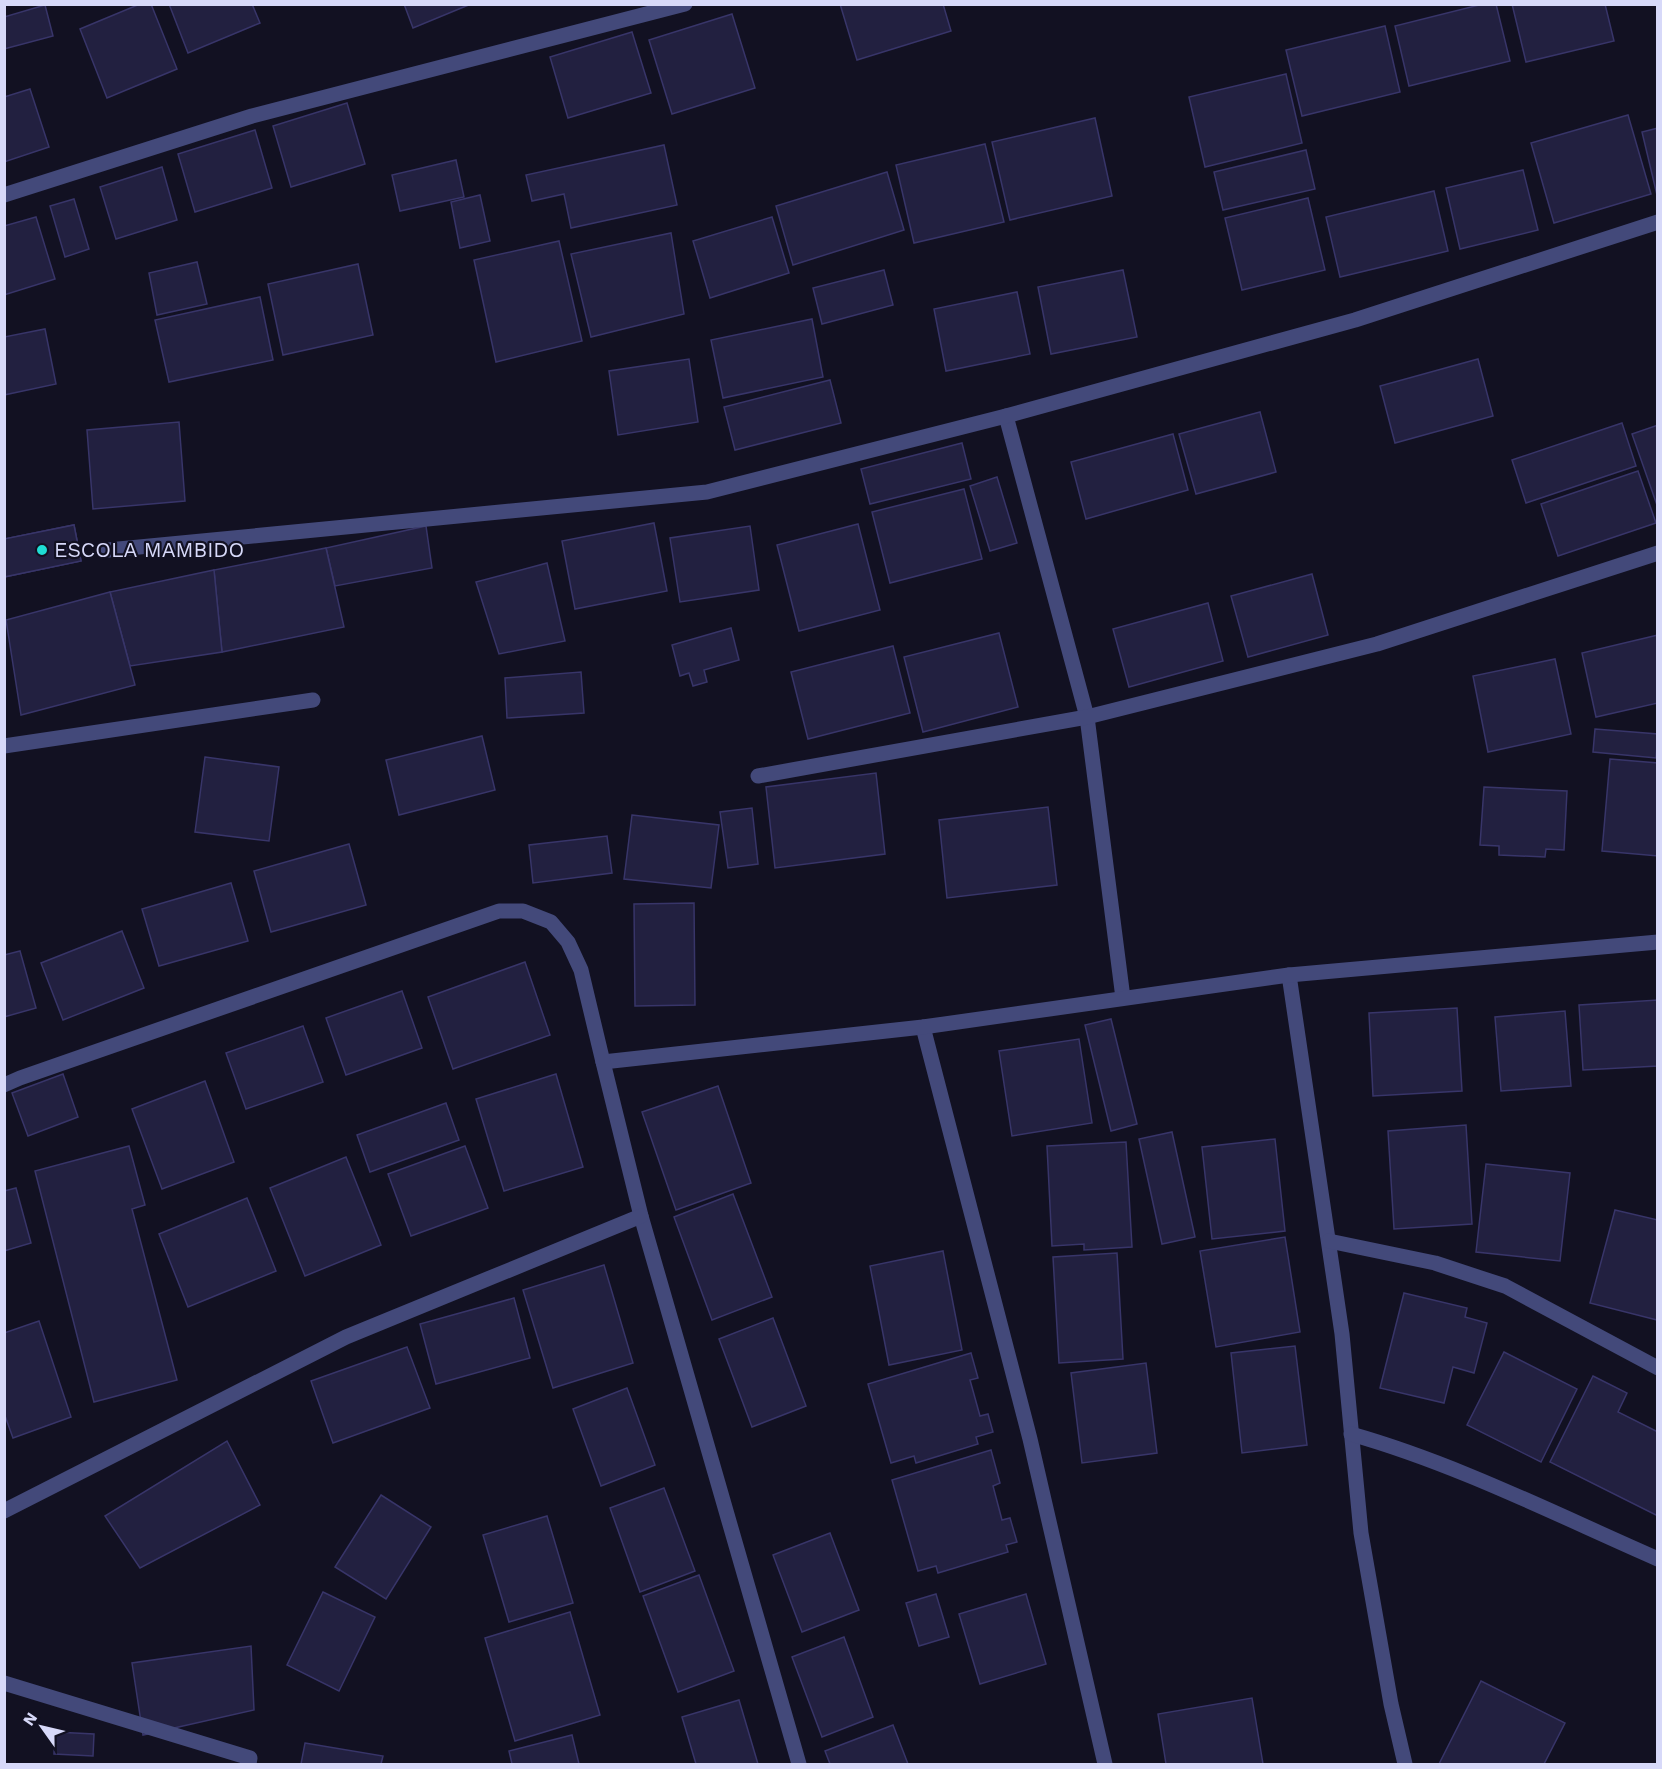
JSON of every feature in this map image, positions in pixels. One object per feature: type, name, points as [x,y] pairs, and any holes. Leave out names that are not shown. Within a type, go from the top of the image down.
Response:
[{"type":"street","points":[[4,195],[252,116],[685,4]]},
{"type":"street","points":[[108,550],[707,492],[1006,416],[1355,320],[1658,222]]},
{"type":"street","points":[[1006,416],[1087,717],[1123,998]]},
{"type":"street","points":[[758,776],[1087,717],[1377,644],[1658,554]]},
{"type":"street","points":[[4,746],[312,700]]},
{"type":"street","points":[[4,1085],[499,910],[523,911],[551,922],[568,942],[581,970],[641,1216],[799,1764]]},
{"type":"street","points":[[603,1062],[923,1027],[1289,975],[1658,942]]},
{"type":"street","points":[[1289,975],[1342,1334],[1361,1533],[1391,1704],[1405,1764]]},
{"type":"street","points":[[923,1027],[1030,1439],[1105,1764]]},
{"type":"street","points":[[4,1511],[346,1337],[641,1216]]},
{"type":"street","points":[[1329,1241],[1435,1263],[1496,1283],[1658,1368]]},
{"type":"street","points":[[1351,1434],[1389,1444],[1480,1481],[1658,1559]]},
{"type":"street","points":[[4,1683],[250,1758],[249,1764]]},
{"type":"building","points":[[140,4],[151,4],[177,69],[107,98],[80,29]]},
{"type":"building","points":[[169,4],[252,4],[260,23],[188,53]]},
{"type":"building","points":[[404,4],[471,4],[413,28]]},
{"type":"building","points":[[840,4],[943,4],[951,31],[857,60]]},
{"type":"building","points":[[1483,4],[1496,4],[1510,61],[1409,86],[1395,26]]},
{"type":"building","points":[[1512,4],[1605,4],[1614,41],[1526,62]]},
{"type":"building","points":[[45,5],[53,36],[4,49],[4,17]]},
{"type":"building","points":[[732,14],[755,88],[672,114],[649,40]]},
{"type":"building","points":[[1385,26],[1400,92],[1302,116],[1286,50]]},
{"type":"building","points":[[632,32],[651,93],[568,118],[550,57]]},
{"type":"building","points":[[1286,74],[1302,143],[1205,167],[1189,97]]},
{"type":"building","points":[[30,89],[49,147],[4,162],[4,97]]},
{"type":"building","points":[[347,103],[365,164],[291,187],[273,126]]},
{"type":"building","points":[[1628,115],[1651,194],[1554,223],[1531,143]]},
{"type":"building","points":[[1095,118],[1112,196],[1010,220],[992,142]]},
{"type":"building","points":[[1658,128],[1658,195],[1657,195],[1642,132]]},
{"type":"building","points":[[255,130],[272,188],[195,212],[178,154]]},
{"type":"building","points":[[985,144],[1004,222],[914,243],[896,165]]},
{"type":"building","points":[[664,145],[677,205],[571,228],[564,194],[532,201],[526,175]]},
{"type":"building","points":[[1306,150],[1315,189],[1223,210],[1214,172]]},
{"type":"building","points":[[456,160],[464,197],[400,211],[392,175]]},
{"type":"building","points":[[162,167],[177,220],[116,239],[100,187]]},
{"type":"building","points":[[1523,170],[1538,230],[1460,249],[1446,188]]},
{"type":"building","points":[[887,172],[904,230],[793,265],[776,206]]},
{"type":"building","points":[[1434,191],[1448,251],[1340,277],[1326,217]]},
{"type":"building","points":[[480,195],[490,241],[460,248],[451,202]]},
{"type":"building","points":[[1308,198],[1325,270],[1242,290],[1225,218]]},
{"type":"building","points":[[74,199],[89,249],[65,257],[50,206]]},
{"type":"building","points":[[36,217],[55,279],[4,295],[4,226]]},
{"type":"building","points":[[772,217],[789,273],[710,298],[693,241]]},
{"type":"building","points":[[671,233],[684,314],[591,337],[571,254]]},
{"type":"building","points":[[559,241],[582,341],[496,362],[474,260]]},
{"type":"building","points":[[197,262],[207,304],[157,315],[149,273]]},
{"type":"building","points":[[358,264],[373,335],[283,355],[268,284]]},
{"type":"building","points":[[884,270],[893,305],[822,324],[813,288]]},
{"type":"building","points":[[1123,270],[1137,337],[1051,354],[1038,287]]},
{"type":"building","points":[[1017,292],[1030,354],[946,371],[934,309]]},
{"type":"building","points":[[260,297],[273,360],[169,382],[155,320]]},
{"type":"building","points":[[812,319],[823,377],[723,398],[711,340]]},
{"type":"building","points":[[45,329],[56,384],[4,395],[4,337]]},
{"type":"building","points":[[689,359],[698,422],[618,435],[609,371]]},
{"type":"building","points":[[1478,359],[1493,416],[1395,443],[1380,386]]},
{"type":"building","points":[[830,380],[841,423],[735,450],[724,407]]},
{"type":"building","points":[[1260,412],[1276,472],[1196,494],[1179,434]]},
{"type":"building","points":[[179,422],[185,501],[93,509],[87,430]]},
{"type":"building","points":[[1622,423],[1636,466],[1526,503],[1512,460]]},
{"type":"building","points":[[1658,425],[1658,508],[1632,434]]},
{"type":"building","points":[[1173,434],[1188,490],[1086,519],[1071,462]]},
{"type":"building","points":[[962,443],[971,479],[870,504],[861,469]]},
{"type":"building","points":[[1638,471],[1656,523],[1558,556],[1541,504]]},
{"type":"building","points":[[997,477],[1017,543],[990,551],[970,486]]},
{"type":"building","points":[[964,489],[982,559],[890,583],[872,512]]},
{"type":"building","points":[[654,523],[667,591],[575,609],[562,541]]},
{"type":"building","points":[[858,524],[880,610],[799,631],[777,545]]},
{"type":"building","name":"ESCOLA MAMBIDO","points":[[74,525],[81,561],[4,577],[4,539]]},
{"type":"building","name":"ESCOLA MAMBIDO","points":[[74,525],[81,561],[4,577],[4,539]]},
{"type":"building","points":[[426,526],[432,568],[335,586],[326,548]]},
{"type":"building","points":[[750,526],[759,590],[680,602],[670,538]]},
{"type":"building","points":[[326,548],[344,627],[222,652],[214,570]]},
{"type":"building","points":[[547,563],[565,641],[499,654],[476,582]]},
{"type":"building","points":[[214,570],[222,652],[130,666],[110,592]]},
{"type":"building","points":[[1312,574],[1328,635],[1248,657],[1231,596]]},
{"type":"building","points":[[110,592],[135,685],[21,715],[6,620]]},
{"type":"building","points":[[1208,603],[1223,661],[1129,687],[1113,629]]},
{"type":"building","points":[[731,628],[739,660],[704,670],[707,682],[693,686],[689,673],[680,676],[672,645]]},
{"type":"building","points":[[999,633],[1018,707],[923,732],[904,657]]},
{"type":"building","points":[[1658,635],[1658,703],[1596,717],[1582,653]]},
{"type":"building","points":[[893,646],[910,713],[808,739],[791,672]]},
{"type":"building","points":[[1555,659],[1571,734],[1488,752],[1473,676]]},
{"type":"building","points":[[581,672],[584,713],[507,718],[505,678]]},
{"type":"building","points":[[1595,729],[1658,734],[1656,758],[1593,752]]},
{"type":"building","points":[[482,736],[495,790],[399,815],[386,760]]},
{"type":"building","points":[[205,757],[279,767],[269,841],[195,832]]},
{"type":"building","points":[[1610,759],[1658,763],[1658,856],[1602,851]]},
{"type":"building","points":[[876,773],[885,854],[775,868],[766,787]]},
{"type":"building","points":[[1484,787],[1567,791],[1564,850],[1546,849],[1545,857],[1499,855],[1499,846],[1480,845]]},
{"type":"building","points":[[1048,807],[1057,885],[947,898],[939,820]]},
{"type":"building","points":[[752,808],[758,864],[728,868],[720,812]]},
{"type":"building","points":[[632,815],[719,825],[711,888],[624,879]]},
{"type":"building","points":[[607,836],[612,873],[533,883],[529,845]]},
{"type":"building","points":[[349,844],[366,905],[271,932],[254,871]]},
{"type":"building","points":[[231,883],[248,941],[159,966],[142,909]]},
{"type":"building","points":[[694,903],[695,1005],[635,1006],[634,904]]},
{"type":"building","points":[[122,931],[144,988],[63,1020],[41,963]]},
{"type":"building","points":[[20,951],[36,1008],[4,1017],[4,955]]},
{"type":"building","points":[[525,962],[550,1035],[453,1069],[428,997]]},
{"type":"building","points":[[402,991],[422,1048],[346,1075],[326,1018]]},
{"type":"building","points":[[1658,1000],[1658,1066],[1583,1070],[1579,1005]]},
{"type":"building","points":[[1457,1008],[1462,1091],[1373,1096],[1369,1013]]},
{"type":"building","points":[[1565,1011],[1571,1086],[1501,1091],[1495,1017]]},
{"type":"building","points":[[1111,1019],[1137,1124],[1111,1131],[1085,1025]]},
{"type":"building","points":[[303,1026],[323,1082],[246,1109],[226,1053]]},
{"type":"building","points":[[1079,1039],[1092,1123],[1012,1136],[999,1051]]},
{"type":"building","points":[[63,1074],[78,1117],[28,1136],[12,1093]]},
{"type":"building","points":[[556,1074],[583,1167],[504,1191],[476,1099]]},
{"type":"building","points":[[205,1081],[234,1162],[162,1189],[132,1109]]},
{"type":"building","points":[[718,1086],[751,1183],[676,1210],[642,1112]]},
{"type":"building","points":[[446,1103],[459,1140],[370,1172],[357,1135]]},
{"type":"building","points":[[1466,1125],[1472,1224],[1394,1229],[1388,1131]]},
{"type":"building","points":[[1172,1132],[1195,1237],[1162,1244],[1139,1139]]},
{"type":"building","points":[[1275,1139],[1285,1231],[1212,1239],[1202,1147]]},
{"type":"building","points":[[1126,1142],[1132,1247],[1084,1250],[1084,1244],[1052,1246],[1047,1146]]},
{"type":"building","points":[[129,1146],[145,1205],[132,1209],[177,1380],[94,1402],[35,1171]]},
{"type":"building","points":[[465,1146],[488,1208],[411,1236],[388,1174]]},
{"type":"building","points":[[346,1157],[381,1245],[305,1276],[270,1188]]},
{"type":"building","points":[[1486,1164],[1570,1173],[1560,1261],[1476,1252]]},
{"type":"building","points":[[16,1188],[31,1243],[4,1251],[4,1191]]},
{"type":"building","points":[[733,1194],[772,1297],[712,1320],[674,1217]]},
{"type":"building","points":[[247,1198],[276,1271],[188,1307],[159,1234]]},
{"type":"building","points":[[1615,1210],[1658,1220],[1657,1320],[1590,1303]]},
{"type":"building","points":[[1285,1237],[1300,1332],[1216,1347],[1200,1251]]},
{"type":"building","points":[[943,1251],[962,1350],[889,1365],[870,1266]]},
{"type":"building","points":[[1117,1253],[1123,1359],[1059,1363],[1053,1257]]},
{"type":"building","points":[[604,1265],[633,1363],[553,1388],[523,1290]]},
{"type":"building","points":[[1404,1293],[1467,1308],[1465,1317],[1487,1323],[1474,1373],[1453,1367],[1444,1403],[1380,1388]]},
{"type":"building","points":[[514,1298],[530,1358],[436,1384],[420,1324]]},
{"type":"building","points":[[773,1318],[806,1406],[752,1427],[719,1339]]},
{"type":"building","points":[[39,1321],[71,1417],[13,1438],[4,1413],[4,1333]]},
{"type":"building","points":[[1295,1346],[1307,1445],[1242,1453],[1231,1353]]},
{"type":"building","points":[[407,1347],[430,1408],[333,1443],[311,1381]]},
{"type":"building","points":[[1504,1352],[1577,1389],[1541,1462],[1467,1425]]},
{"type":"building","points":[[971,1353],[978,1378],[970,1380],[980,1416],[988,1414],[993,1432],[976,1437],[978,1444],[916,1463],[914,1456],[891,1463],[868,1384]]},
{"type":"building","points":[[1146,1363],[1157,1453],[1082,1463],[1071,1373]]},
{"type":"building","points":[[1593,1376],[1627,1393],[1618,1412],[1658,1432],[1658,1516],[1550,1462]]},
{"type":"building","points":[[627,1388],[655,1465],[601,1486],[573,1409]]},
{"type":"building","points":[[227,1441],[260,1505],[140,1568],[105,1516]]},
{"type":"building","points":[[991,1450],[1000,1483],[993,1486],[1002,1520],[1010,1518],[1017,1542],[1006,1545],[1008,1552],[938,1573],[936,1566],[918,1571],[892,1480]]},
{"type":"building","points":[[664,1488],[695,1571],[640,1592],[610,1508]]},
{"type":"building","points":[[381,1495],[431,1527],[386,1599],[335,1567]]},
{"type":"building","points":[[547,1516],[573,1603],[509,1622],[483,1535]]},
{"type":"building","points":[[830,1533],[859,1610],[802,1632],[773,1555]]},
{"type":"building","points":[[699,1575],[734,1671],[678,1692],[643,1596]]},
{"type":"building","points":[[323,1592],[375,1617],[339,1691],[287,1665]]},
{"type":"building","points":[[936,1594],[949,1637],[919,1646],[906,1603]]},
{"type":"building","points":[[1026,1594],[1046,1664],[980,1684],[959,1614]]},
{"type":"building","points":[[570,1612],[600,1715],[515,1741],[485,1638]]},
{"type":"building","points":[[844,1637],[873,1717],[822,1737],[792,1657]]},
{"type":"building","points":[[251,1646],[254,1710],[143,1735],[132,1663]]},
{"type":"building","points":[[1481,1681],[1565,1723],[1544,1764],[1439,1764]]},
{"type":"building","points":[[1252,1698],[1263,1764],[1166,1764],[1158,1714]]},
{"type":"building","points":[[739,1700],[758,1764],[696,1764],[682,1717]]},
{"type":"building","points":[[893,1725],[908,1764],[830,1764],[825,1751]]},
{"type":"building","points":[[55,1732],[94,1734],[93,1756],[54,1754]]},
{"type":"building","points":[[572,1735],[579,1764],[512,1764],[509,1751]]},
{"type":"building","points":[[305,1743],[383,1756],[381,1764],[301,1764]]},
{"type":"place","name":"ESCOLA MAMBIDO","points":[[42,550]]}]
